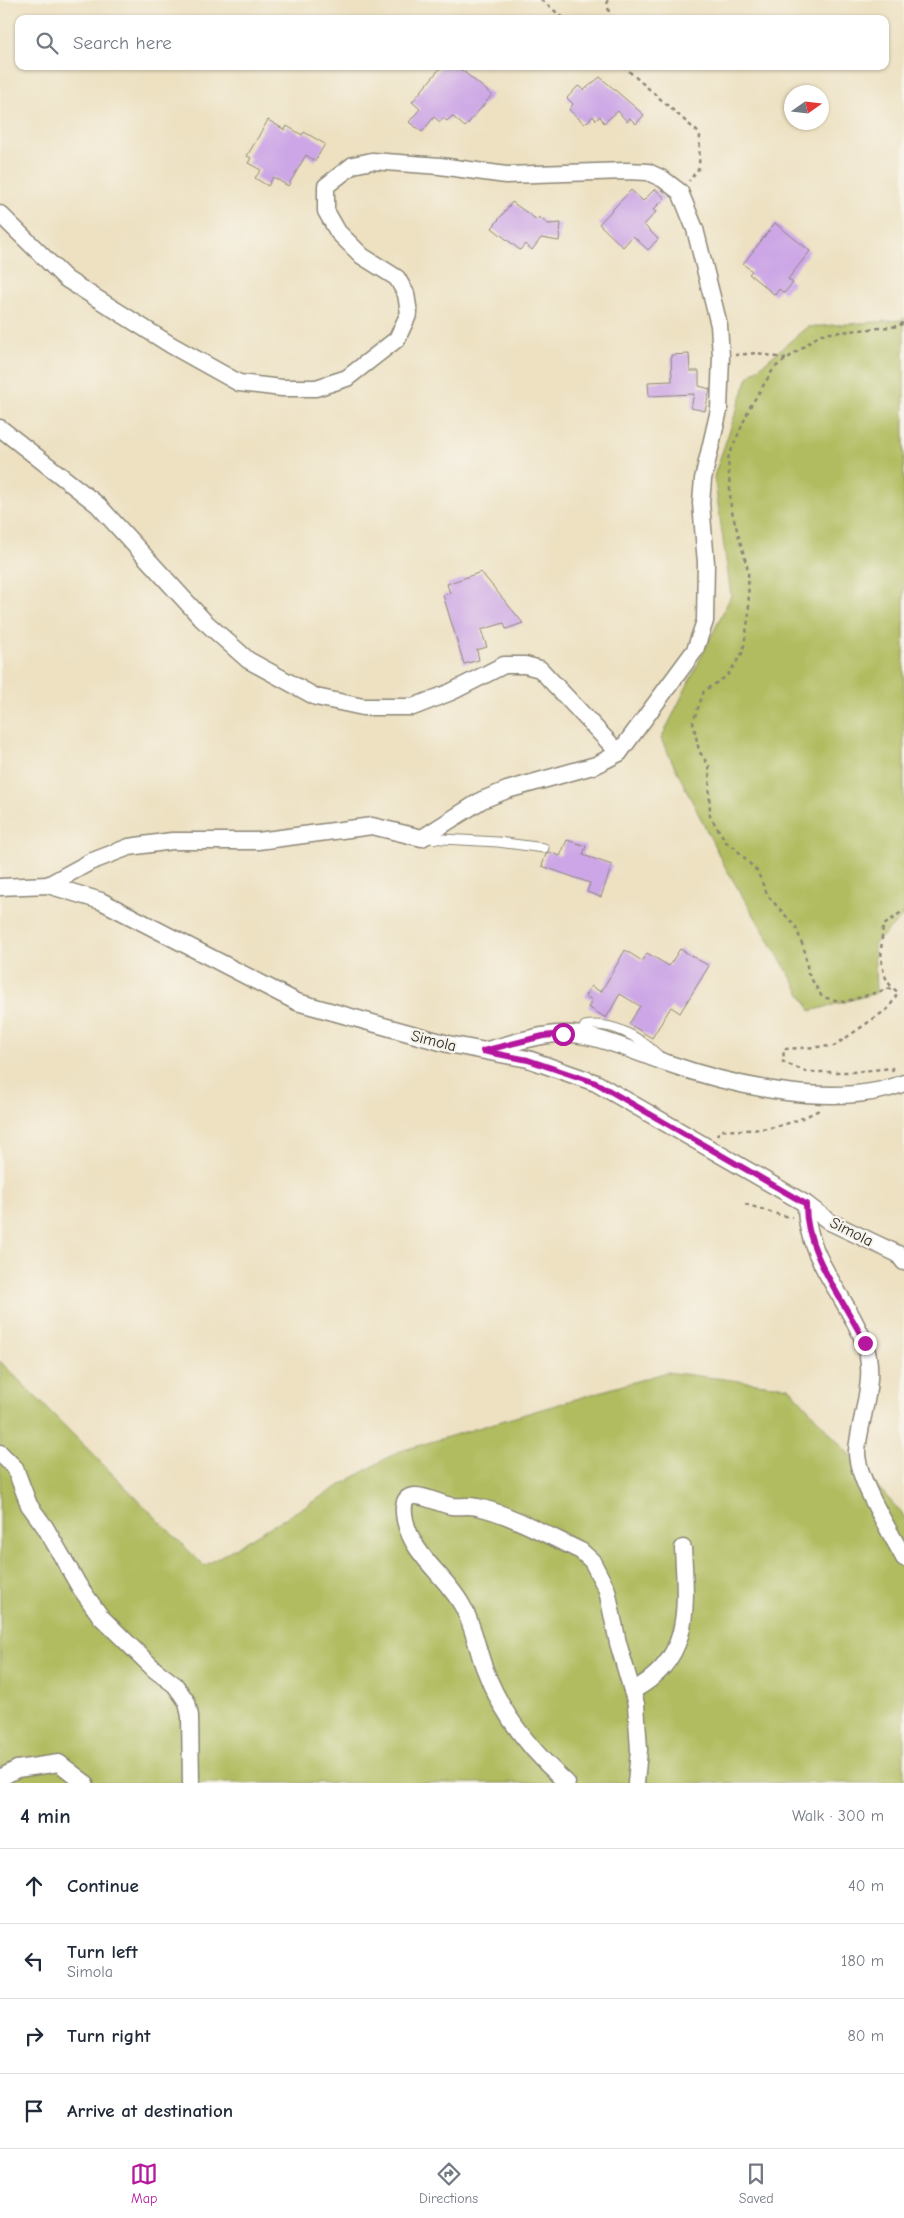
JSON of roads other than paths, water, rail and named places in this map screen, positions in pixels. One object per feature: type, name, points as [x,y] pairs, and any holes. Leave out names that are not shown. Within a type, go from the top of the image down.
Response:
[{"type":"street","points":[[0,214],[66,279],[171,345],[239,383],[282,388],[316,388],[347,378],[397,339],[408,314],[406,294],[397,278],[362,256],[338,232],[326,211],[326,186],[353,165],[372,161],[440,166],[506,175],[648,172],[663,178],[680,192],[695,229],[719,325],[722,356],[719,410],[703,479],[701,503],[706,563],[705,621],[695,650],[619,753],[596,765],[507,790],[482,800],[422,838],[372,826],[258,841],[172,841],[129,847],[90,862],[48,885]]},
{"type":"street","points":[[0,428],[98,505],[203,620],[248,660],[316,697],[363,707],[413,707],[451,692],[504,665],[525,665],[540,669],[619,753]]},
{"type":"street","name":"Simola","points":[[0,887],[48,885],[100,901],[297,1002],[448,1044],[528,1060],[596,1083],[806,1211],[902,1257]]},
{"type":"street","points":[[483,1051],[543,1036],[580,1035],[613,1044],[693,1072],[775,1091],[819,1094],[851,1093],[902,1084]]},
{"type":"street","points":[[806,1211],[816,1252],[865,1343],[869,1365],[867,1398],[857,1452],[858,1466],[904,1558]]},
{"type":"street","points":[[0,1453],[15,1468],[29,1505],[46,1527],[79,1586],[101,1617],[154,1670],[175,1685],[188,1702],[191,1783]]},
{"type":"street","points":[[567,1783],[535,1751],[503,1706],[485,1669],[462,1604],[413,1544],[405,1519],[404,1508],[412,1495],[419,1494],[454,1506],[478,1507],[491,1511],[574,1548],[592,1561],[607,1590],[618,1643],[632,1691],[639,1729],[636,1783]]},
{"type":"street","points":[[632,1691],[662,1672],[676,1650],[682,1627],[686,1597],[683,1548]]},
{"type":"street","points":[[0,1778],[17,1769],[59,1763],[85,1783]]},
{"type":"lane","points":[[422,838],[498,842],[544,848]]}]
